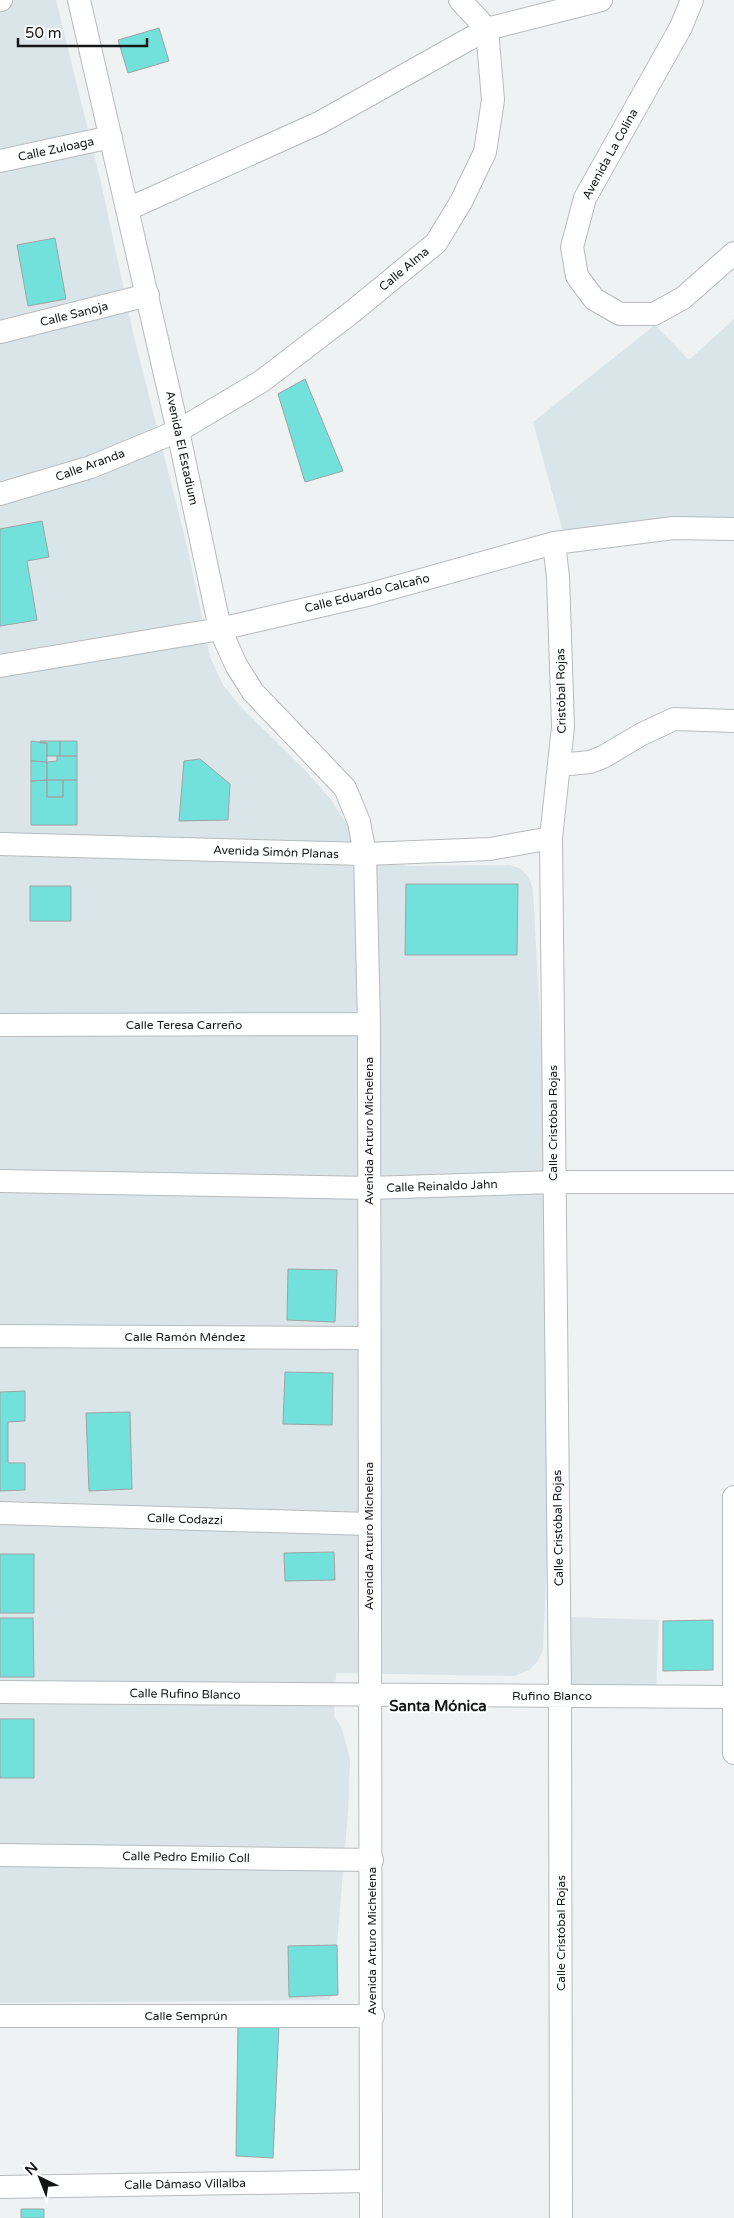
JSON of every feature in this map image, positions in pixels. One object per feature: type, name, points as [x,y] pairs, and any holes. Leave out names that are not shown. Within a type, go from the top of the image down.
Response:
[{"type":"street","name":"Avenida El Estadium","points":[[79,0],[148,295],[220,629],[236,665],[253,692],[344,788],[359,822],[365,854]]},
{"type":"street","points":[[460,0],[487,29]]},
{"type":"street","points":[[128,210],[319,123],[487,29],[601,0]]},
{"type":"street","name":"Avenida La Colina","points":[[692,0],[682,27],[585,198],[572,247],[577,276],[594,300],[620,314],[654,314],[683,298],[734,253]]},
{"type":"street","name":"Calle Alma","points":[[178,431],[262,381],[352,312],[436,243],[461,202],[485,152],[493,100],[487,29]]},
{"type":"street","name":"Calle Zuloaga","points":[[0,161],[111,137]]},
{"type":"street","name":"Calle Sanoja","points":[[0,332],[148,295]]},
{"type":"street","name":"Calle Aranda","points":[[0,494],[91,467],[178,431]]},
{"type":"street","name":"Calle Eduardo Calcaño","points":[[0,666],[220,629],[367,595],[554,543],[674,528],[734,529]]},
{"type":"street","name":"Cristóbal Rojas","points":[[551,838],[563,728],[558,577],[554,543]]},
{"type":"street","points":[[559,765],[597,759],[674,719],[734,720]]},
{"type":"street","name":"Avenida Simón Planas","points":[[0,844],[365,854],[490,849],[551,838]]},
{"type":"street","name":"Calle Cristóbal Rojas","points":[[551,838],[560,1696],[561,2218]]},
{"type":"street","name":"Avenida Arturo Michelena","points":[[365,854],[369,1024],[369,1524],[372,1860],[371,2218]]},
{"type":"street","name":"Calle Teresa Carreño","points":[[0,1025],[369,1024]]},
{"type":"street","name":"Calle Reinaldo Jahn","points":[[0,1181],[369,1188],[554,1182],[734,1182]]},
{"type":"street","name":"Calle Ramón Méndez","points":[[0,1336],[369,1338]]},
{"type":"street","points":[[734,1497],[734,1753]]},
{"type":"street","name":"Calle Codazzi","points":[[0,1513],[369,1524]]},
{"type":"street","name":"Calle Rufino Blanco","points":[[0,1692],[370,1696]]},
{"type":"street","name":"Rufino Blanco","points":[[370,1696],[734,1697]]},
{"type":"street","name":"Calle Pedro Emilio Coll","points":[[0,1854],[372,1860]]},
{"type":"street","name":"Calle Semprún","points":[[0,2016],[372,2016]]},
{"type":"street","name":"Calle Dámaso Villalba","points":[[0,2187],[371,2181]]},
{"type":"shaded area","points":[[0,0],[56,0],[102,187],[134,337],[188,550],[210,657],[223,685],[243,709],[304,769],[332,801],[346,823],[406,866],[510,865],[521,869],[529,878],[533,889],[544,1096],[554,1390],[543,1650],[538,1661],[529,1670],[514,1676],[336,1673],[334,1716],[341,1726],[350,1759],[348,1812],[333,1993],[329,2000],[0,2003]]},
{"type":"shaded area","points":[[734,319],[734,520],[563,532],[533,422],[655,325],[689,360]]},
{"type":"shaded area","points":[[566,1617],[659,1620],[656,1691],[567,1688]]},
{"type":"building","points":[[159,28],[169,61],[128,73],[118,40]]},
{"type":"building","points":[[55,238],[66,299],[28,306],[17,245]]},
{"type":"building","points":[[305,379],[343,471],[305,482],[278,394]]},
{"type":"building","points":[[42,521],[49,557],[27,561],[37,620],[0,626],[0,529]]},
{"type":"building","points":[[31,741],[47,743],[47,762],[31,761]]},
{"type":"building","points":[[40,741],[60,741],[60,756],[47,756],[47,743],[40,743]]},
{"type":"building","points":[[60,741],[77,741],[77,756],[60,756]]},
{"type":"building","points":[[57,756],[77,756],[77,780],[47,780],[47,762],[57,761]]},
{"type":"building","points":[[200,759],[230,784],[228,820],[179,821],[184,761]]},
{"type":"building","points":[[31,761],[47,762],[47,780],[31,781]]},
{"type":"building","points":[[47,780],[63,780],[63,797],[47,797]]},
{"type":"building","points":[[47,780],[47,797],[63,797],[63,780],[77,780],[77,825],[31,825],[31,781]]},
{"type":"building","points":[[406,884],[518,884],[517,955],[405,955]]},
{"type":"building","points":[[30,886],[71,886],[71,921],[30,921]]},
{"type":"building","points":[[288,1269],[337,1270],[335,1322],[287,1320]]},
{"type":"building","points":[[285,1372],[333,1373],[332,1425],[283,1424]]},
{"type":"building","points":[[25,1391],[25,1421],[8,1422],[8,1463],[25,1463],[25,1490],[0,1491],[0,1392]]},
{"type":"building","points":[[130,1412],[132,1489],[89,1491],[86,1413]]},
{"type":"building","points":[[334,1552],[335,1580],[285,1581],[284,1553]]},
{"type":"building","points":[[0,1554],[34,1554],[34,1613],[0,1613]]},
{"type":"building","points":[[0,1618],[33,1618],[34,1677],[0,1677]]},
{"type":"building","points":[[713,1620],[713,1670],[663,1671],[663,1621]]},
{"type":"building","points":[[0,1719],[34,1719],[34,1778],[0,1778]]},
{"type":"building","points":[[337,1945],[338,1995],[289,1997],[288,1946]]},
{"type":"building","points":[[238,2023],[279,2024],[273,2158],[236,2156]]},
{"type":"building","points":[[21,2209],[44,2209],[44,2218],[21,2218]]},
{"type":"district","name":"Santa Mónica","points":[[438,1706]]}]
